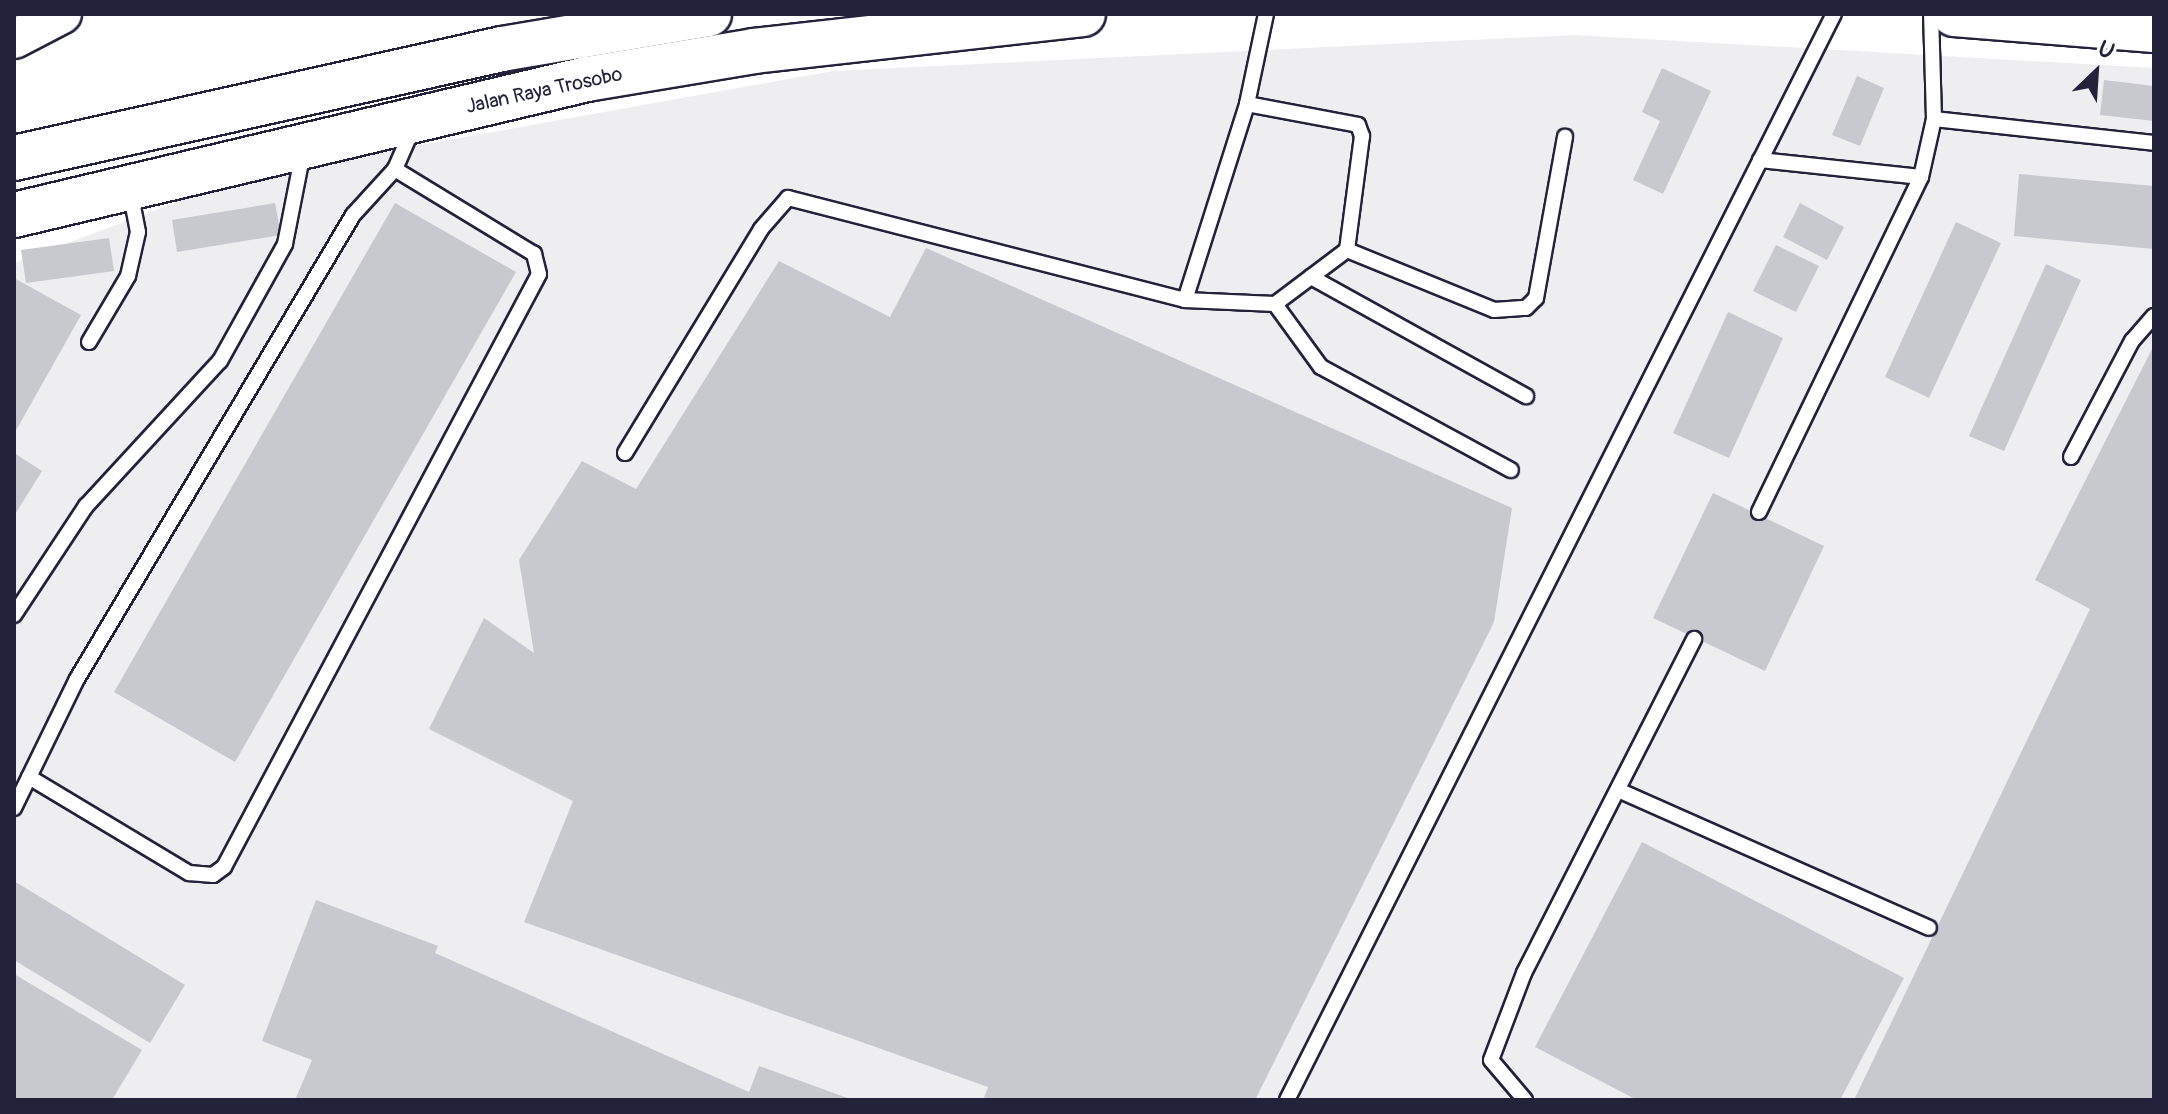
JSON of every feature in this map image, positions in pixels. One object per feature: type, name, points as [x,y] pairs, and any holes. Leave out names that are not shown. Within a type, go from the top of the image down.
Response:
[{"type":"highway","points":[[14,158],[502,49],[709,14]]},
{"type":"highway","name":"Jalan Raya Trosobo","points":[[14,215],[587,79],[754,51],[1083,14]]},
{"type":"highway","points":[[1954,14],[2154,30]]},
{"type":"street","points":[[14,39],[62,14]]},
{"type":"lane","points":[[1185,300],[1247,104],[1266,14]]},
{"type":"lane","points":[[1287,1100],[1834,14]]},
{"type":"lane","points":[[1759,512],[1921,177],[1934,119],[1931,14]]},
{"type":"lane","points":[[625,453],[761,229],[788,198],[1185,300],[1275,304],[1347,250],[1362,136],[1358,125],[1247,104]]},
{"type":"lane","points":[[14,808],[77,679],[344,229],[395,169],[418,118]]},
{"type":"lane","points":[[1934,119],[2154,143]]},
{"type":"lane","points":[[1347,250],[1494,310],[1526,308],[1536,298],[1565,137]]},
{"type":"lane","points":[[14,615],[86,506],[220,361],[285,244],[304,145]]},
{"type":"lane","points":[[1760,160],[1921,177]]},
{"type":"lane","points":[[29,777],[189,873],[213,875],[224,867],[539,274],[534,254],[395,169]]},
{"type":"lane","points":[[89,342],[128,276],[138,232],[129,187]]},
{"type":"lane","points":[[1311,277],[1526,396]]},
{"type":"lane","points":[[1275,304],[1321,367],[1511,470]]},
{"type":"lane","points":[[2071,457],[2132,341],[2154,316]]},
{"type":"lane","points":[[1525,1100],[1491,1060],[1524,973],[1694,639]]},
{"type":"lane","points":[[1618,790],[1929,928]]},
{"type":"shaded area","points":[[1574,35],[2154,68],[2154,1100],[14,1100],[14,263],[247,176],[833,71]]},
{"type":"building","points":[[1662,68],[1711,91],[1663,194],[1633,180],[1660,121],[1642,112]]},
{"type":"building","points":[[1857,76],[1884,88],[1860,146],[1832,135]]},
{"type":"building","points":[[2104,80],[2154,86],[2154,121],[2100,115]]},
{"type":"building","points":[[2019,174],[2154,186],[2154,249],[2014,236]]},
{"type":"building","points":[[275,203],[281,235],[177,252],[172,220]]},
{"type":"building","points":[[395,203],[516,272],[235,762],[114,692]]},
{"type":"building","points":[[1800,203],[1844,227],[1827,260],[1783,237]]},
{"type":"building","points":[[1956,222],[2001,243],[1929,398],[1885,377]]},
{"type":"building","points":[[109,238],[114,271],[26,283],[21,250]]},
{"type":"building","points":[[1776,245],[1819,266],[1796,312],[1753,291]]},
{"type":"building","points":[[926,248],[1512,508],[1494,622],[1255,1100],[983,1100],[988,1087],[524,922],[573,801],[429,729],[484,618],[534,653],[519,560],[582,461],[636,489],[779,261],[890,317]]},
{"type":"building","points":[[2046,264],[2081,280],[2004,451],[1969,436]]},
{"type":"building","points":[[14,278],[81,315],[14,434]]},
{"type":"building","points":[[1728,312],[1783,338],[1729,458],[1673,433]]},
{"type":"building","points":[[2154,345],[2154,1100],[1854,1100],[2090,609],[2035,580]]},
{"type":"building","points":[[14,453],[42,471],[14,516]]},
{"type":"building","points":[[1713,493],[1824,546],[1765,671],[1653,618]]},
{"type":"building","points":[[1642,842],[1904,978],[1840,1100],[1637,1100],[1535,1047]]},
{"type":"building","points":[[14,881],[185,985],[150,1043],[14,960]]},
{"type":"building","points":[[316,900],[438,946],[435,953],[749,1092],[759,1066],[853,1100],[295,1100],[312,1060],[262,1041]]},
{"type":"building","points":[[14,974],[142,1050],[112,1100],[14,1100]]}]
